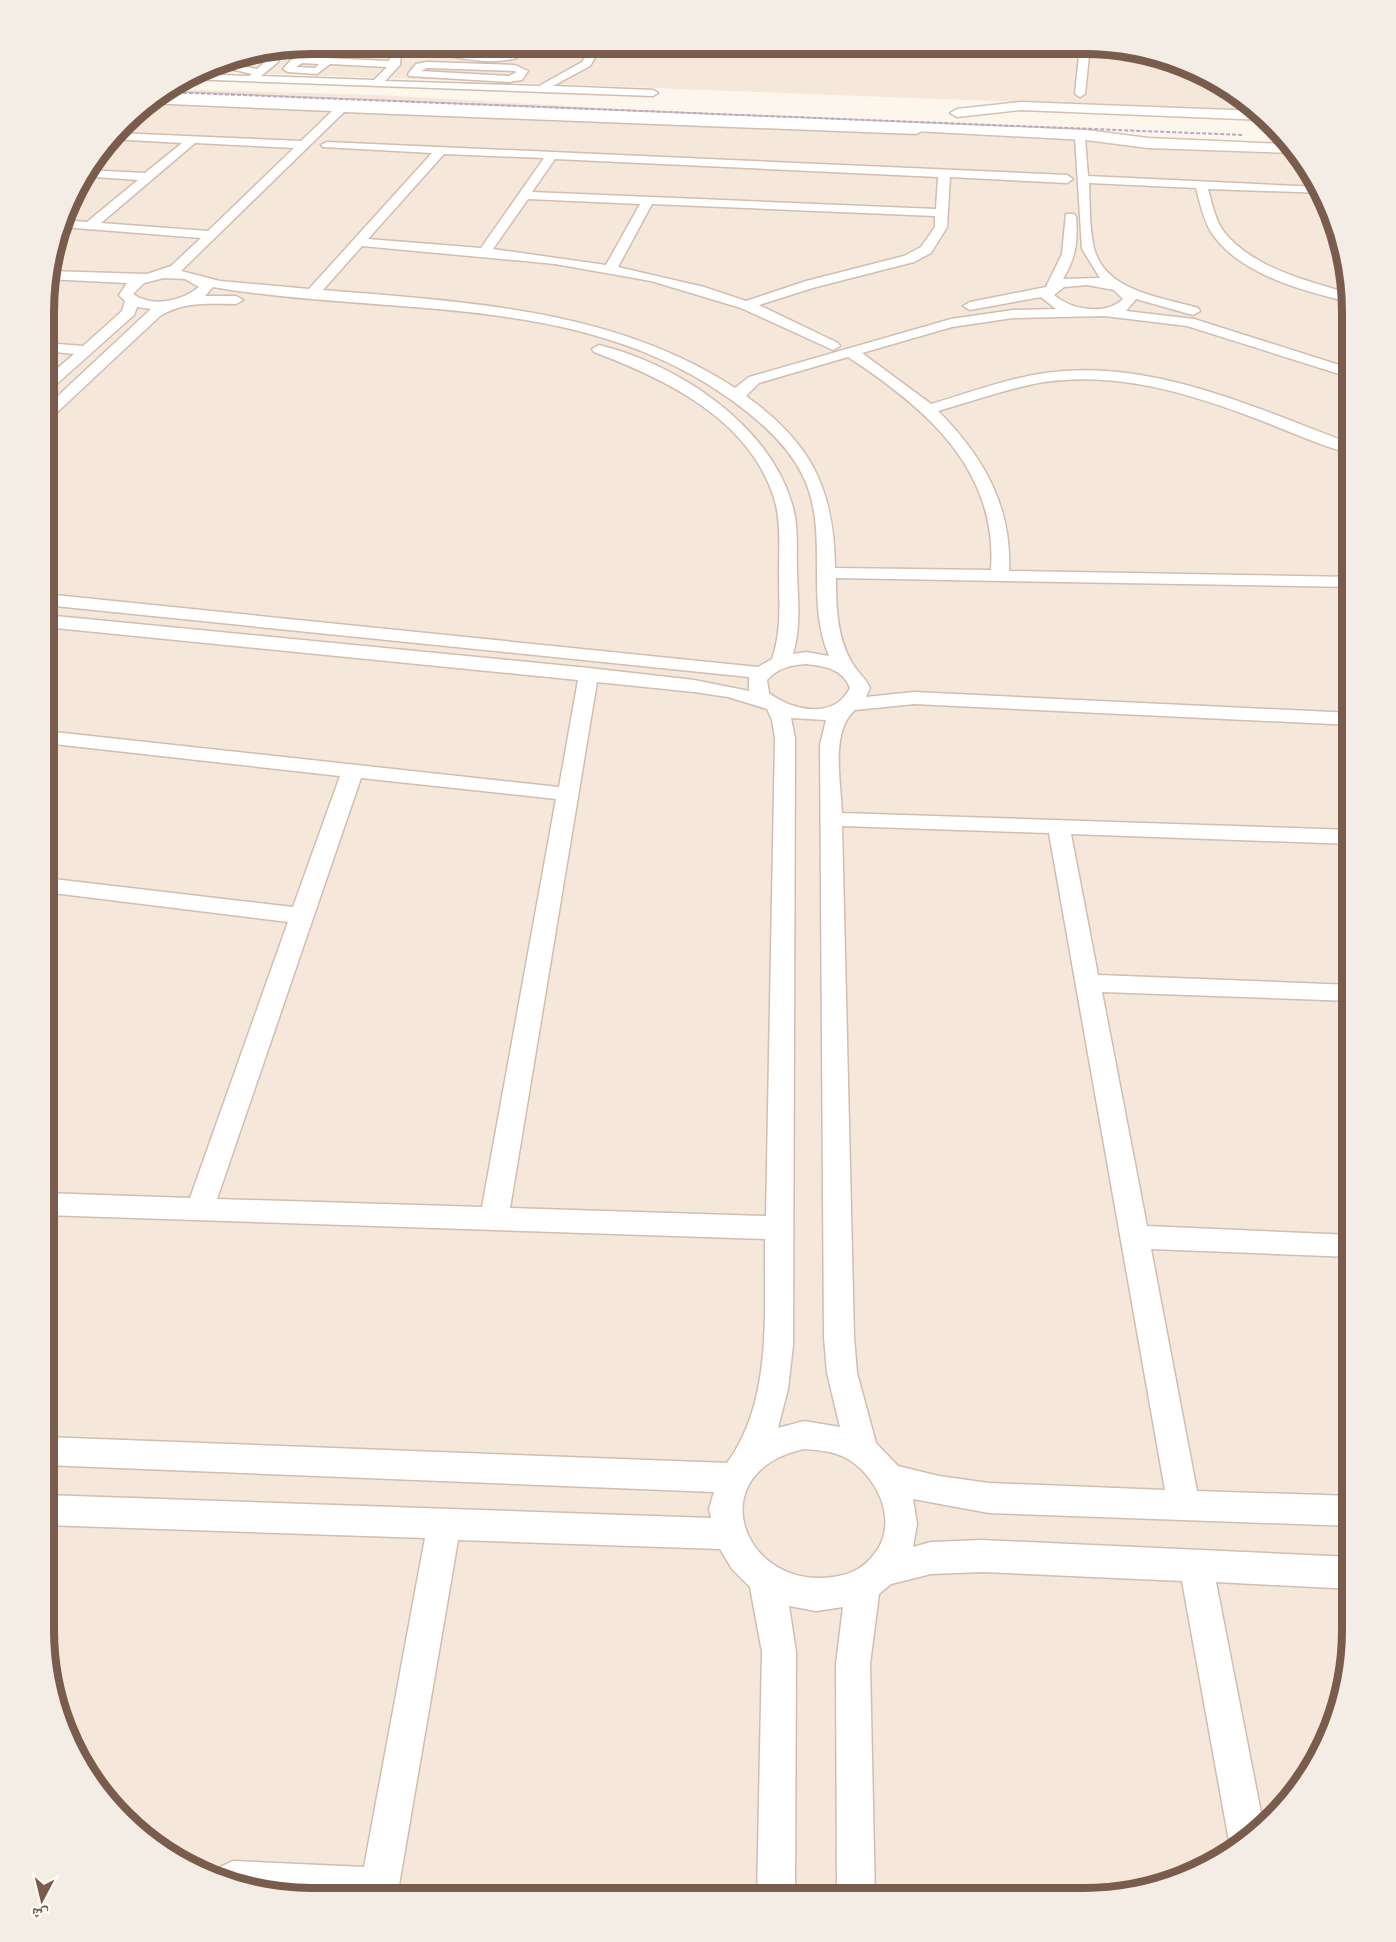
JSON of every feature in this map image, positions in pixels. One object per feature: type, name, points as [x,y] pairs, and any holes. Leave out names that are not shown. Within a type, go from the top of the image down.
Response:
[{"type":"main road","points":[[194,83],[391,83],[650,97],[840,116]]},
{"type":"main road","points":[[169,96],[906,119],[1102,136],[1148,143],[1284,149]]},
{"type":"main road","points":[[906,119],[1021,106],[1251,116]]},
{"type":"street","points":[[391,83],[395,54]]},
{"type":"street","points":[[450,54],[506,58],[515,54]]},
{"type":"street","points":[[542,89],[586,64],[592,54]]},
{"type":"street","points":[[1080,94],[1084,54]]},
{"type":"street","points":[[328,61],[393,64]]},
{"type":"street","points":[[252,79],[261,71]]},
{"type":"street","points":[[331,72],[391,83],[416,75],[509,79],[521,74],[533,75]]},
{"type":"street","points":[[544,75],[568,76]]},
{"type":"street","points":[[207,77],[542,89],[650,97]]},
{"type":"street","points":[[162,101],[1063,140],[1102,136]]},
{"type":"street","points":[[168,275],[342,108]]},
{"type":"street","points":[[363,109],[322,149],[441,150],[944,173],[1067,184],[1072,244],[1065,267],[1049,289],[1051,301],[1058,306],[1081,312]]},
{"type":"street","points":[[324,126],[345,127]]},
{"type":"street","points":[[123,136],[305,145]]},
{"type":"street","points":[[1079,138],[1088,249],[1097,267],[1131,300],[1128,305],[1102,312]]},
{"type":"street","points":[[90,226],[192,140]]},
{"type":"street","points":[[313,293],[441,150]]},
{"type":"street","points":[[484,252],[552,156]]},
{"type":"street","points":[[747,305],[811,284],[918,255],[932,244],[936,237],[942,213],[944,173]]},
{"type":"street","points":[[94,174],[148,177]]},
{"type":"street","points":[[1083,178],[1311,190]]},
{"type":"street","points":[[1200,183],[1213,223],[1221,236],[1234,248],[1276,272],[1341,295]]},
{"type":"street","points":[[525,195],[942,213]]},
{"type":"street","points":[[610,270],[648,201]]},
{"type":"street","points":[[70,224],[212,235]]},
{"type":"street","points":[[359,242],[484,252],[610,270],[668,282],[747,305],[833,346]]},
{"type":"street","points":[[188,300],[206,288],[200,275]]},
{"type":"street","points":[[56,276],[118,279],[200,275],[313,293],[447,304],[536,318],[618,339],[706,376],[738,397],[781,434],[811,476],[826,524],[830,636],[844,667],[858,680],[860,688],[830,735],[839,1336],[842,1373],[862,1451]]},
{"type":"street","points":[[54,378],[129,312],[131,285],[148,278]]},
{"type":"street","points":[[706,376],[735,374],[997,299],[1080,281],[1120,288],[1342,360]]},
{"type":"street","points":[[56,286],[106,290],[149,304],[188,300],[237,300],[419,313],[479,320],[581,343],[646,368],[676,383],[710,405],[746,437],[776,481],[784,505],[788,530],[789,638],[780,662]]},
{"type":"street","points":[[54,407],[151,316],[171,303]]},
{"type":"street","points":[[738,397],[741,391],[754,380],[951,323],[981,318],[1081,312],[1160,317],[1198,325],[1342,371]]},
{"type":"street","points":[[54,348],[84,350]]},
{"type":"street","points":[[850,352],[888,376],[929,409],[956,439],[978,471],[993,505],[1001,543],[1000,576]]},
{"type":"street","points":[[929,409],[1036,379],[1086,375],[1113,376],[1166,385],[1342,446]]},
{"type":"street","points":[[828,573],[1342,582]]},
{"type":"street","points":[[54,600],[762,673]]},
{"type":"street","points":[[54,622],[694,686],[802,715],[817,715],[847,706],[914,698],[1342,719]]},
{"type":"street","points":[[844,667],[820,659],[780,662],[762,673],[756,688],[771,705],[784,726],[785,738],[780,1228],[777,1382],[767,1419],[742,1467],[726,1505],[729,1534],[742,1560],[765,1581],[797,1594],[820,1596],[831,1596],[873,1578],[932,1558],[965,1556],[1342,1573]]},
{"type":"street","points":[[494,1219],[589,674]]},
{"type":"street","points":[[54,738],[567,794]]},
{"type":"street","points":[[200,1209],[352,772]]},
{"type":"street","points":[[831,819],[1342,837]]},
{"type":"street","points":[[1059,827],[1184,1505]]},
{"type":"street","points":[[54,886],[302,916]]},
{"type":"street","points":[[1088,983],[1342,993]]},
{"type":"street","points":[[54,1204],[780,1228]]},
{"type":"street","points":[[1135,1237],[1342,1246]]},
{"type":"street","points":[[54,1451],[742,1467],[776,1442],[804,1435],[835,1438],[862,1451],[891,1479],[902,1510],[899,1542],[873,1578],[853,1664],[856,1888]]},
{"type":"street","points":[[891,1479],[939,1491],[989,1498],[1342,1511]]},
{"type":"street","points":[[54,1510],[729,1534]]},
{"type":"street","points":[[380,1888],[444,1524]]},
{"type":"street","points":[[1196,1566],[1246,1831]]},
{"type":"street","points":[[765,1581],[772,1604],[779,1652],[776,1888]]},
{"type":"street","points":[[257,1882],[330,1888]]},
{"type":"shaded area","points":[[312,54],[1084,54],[1118,56],[1167,68],[1228,97],[1245,111],[219,72],[261,59]]},
{"type":"shaded area","points":[[182,89],[377,95],[1084,136],[1280,144],[1299,168],[1322,213],[1333,245],[1340,278],[1342,312],[1342,1630],[1337,1681],[1328,1713],[1315,1744],[1299,1774],[1267,1813],[1228,1845],[1167,1874],[1118,1886],[1084,1888],[312,1888],[261,1883],[229,1874],[198,1861],[168,1845],[129,1813],[97,1774],[68,1713],[56,1664],[54,1630],[54,312],[59,261],[68,229],[81,198],[97,168],[129,129],[168,97]]},
{"type":"railway","points":[[177,92],[1243,135]]}]
